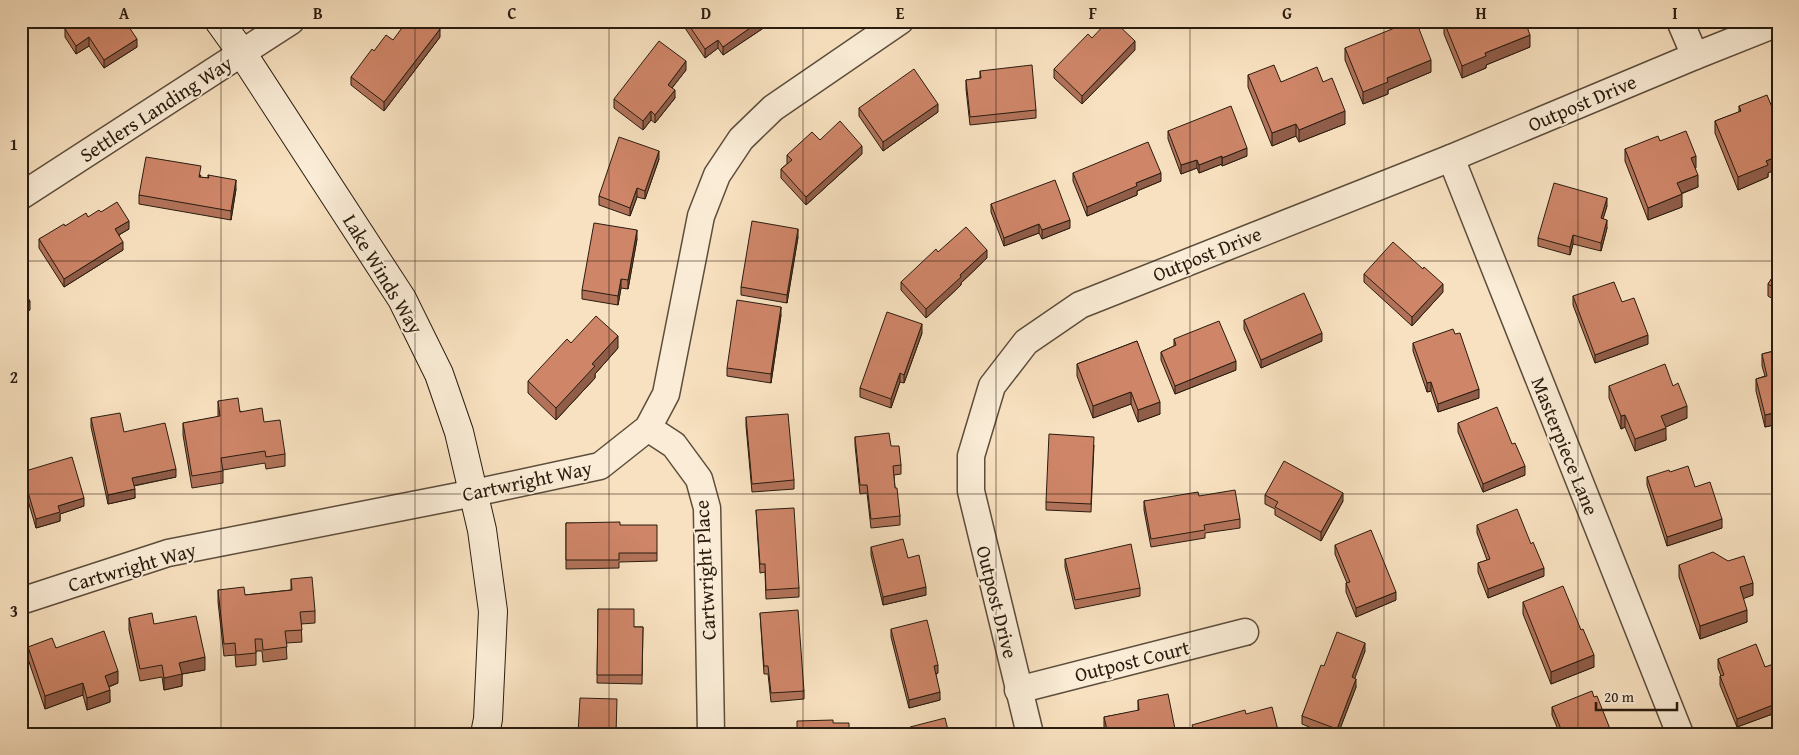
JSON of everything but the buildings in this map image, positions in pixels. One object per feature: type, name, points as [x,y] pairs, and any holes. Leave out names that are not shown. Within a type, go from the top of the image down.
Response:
[{"type":"street","name":"Lake Winds Way","points":[[219,21],[242,53],[402,298],[439,374],[459,432],[474,493],[482,530],[493,611],[488,719],[485,734]]},
{"type":"street","name":"Settlers Landing Way","points":[[21,196],[291,21]]},
{"type":"street","name":"Cartwright Way","points":[[21,601],[168,553],[474,493],[600,466],[648,428],[666,394],[701,216],[717,175],[741,139],[773,108],[900,21]]},
{"type":"street","points":[[1680,21],[1695,56]]},
{"type":"street","name":"Outpost Drive","points":[[1030,734],[970,491],[970,456],[992,386],[1026,342],[1080,305],[1450,158],[1778,23]]},
{"type":"street","name":"Masterpiece Lane","points":[[1450,158],[1680,734]]},
{"type":"street","name":"Cartwright Place","points":[[648,428],[674,445],[698,479],[707,508],[711,734]]},
{"type":"street","name":"Outpost Court","points":[[1018,690],[1245,632]]}]
